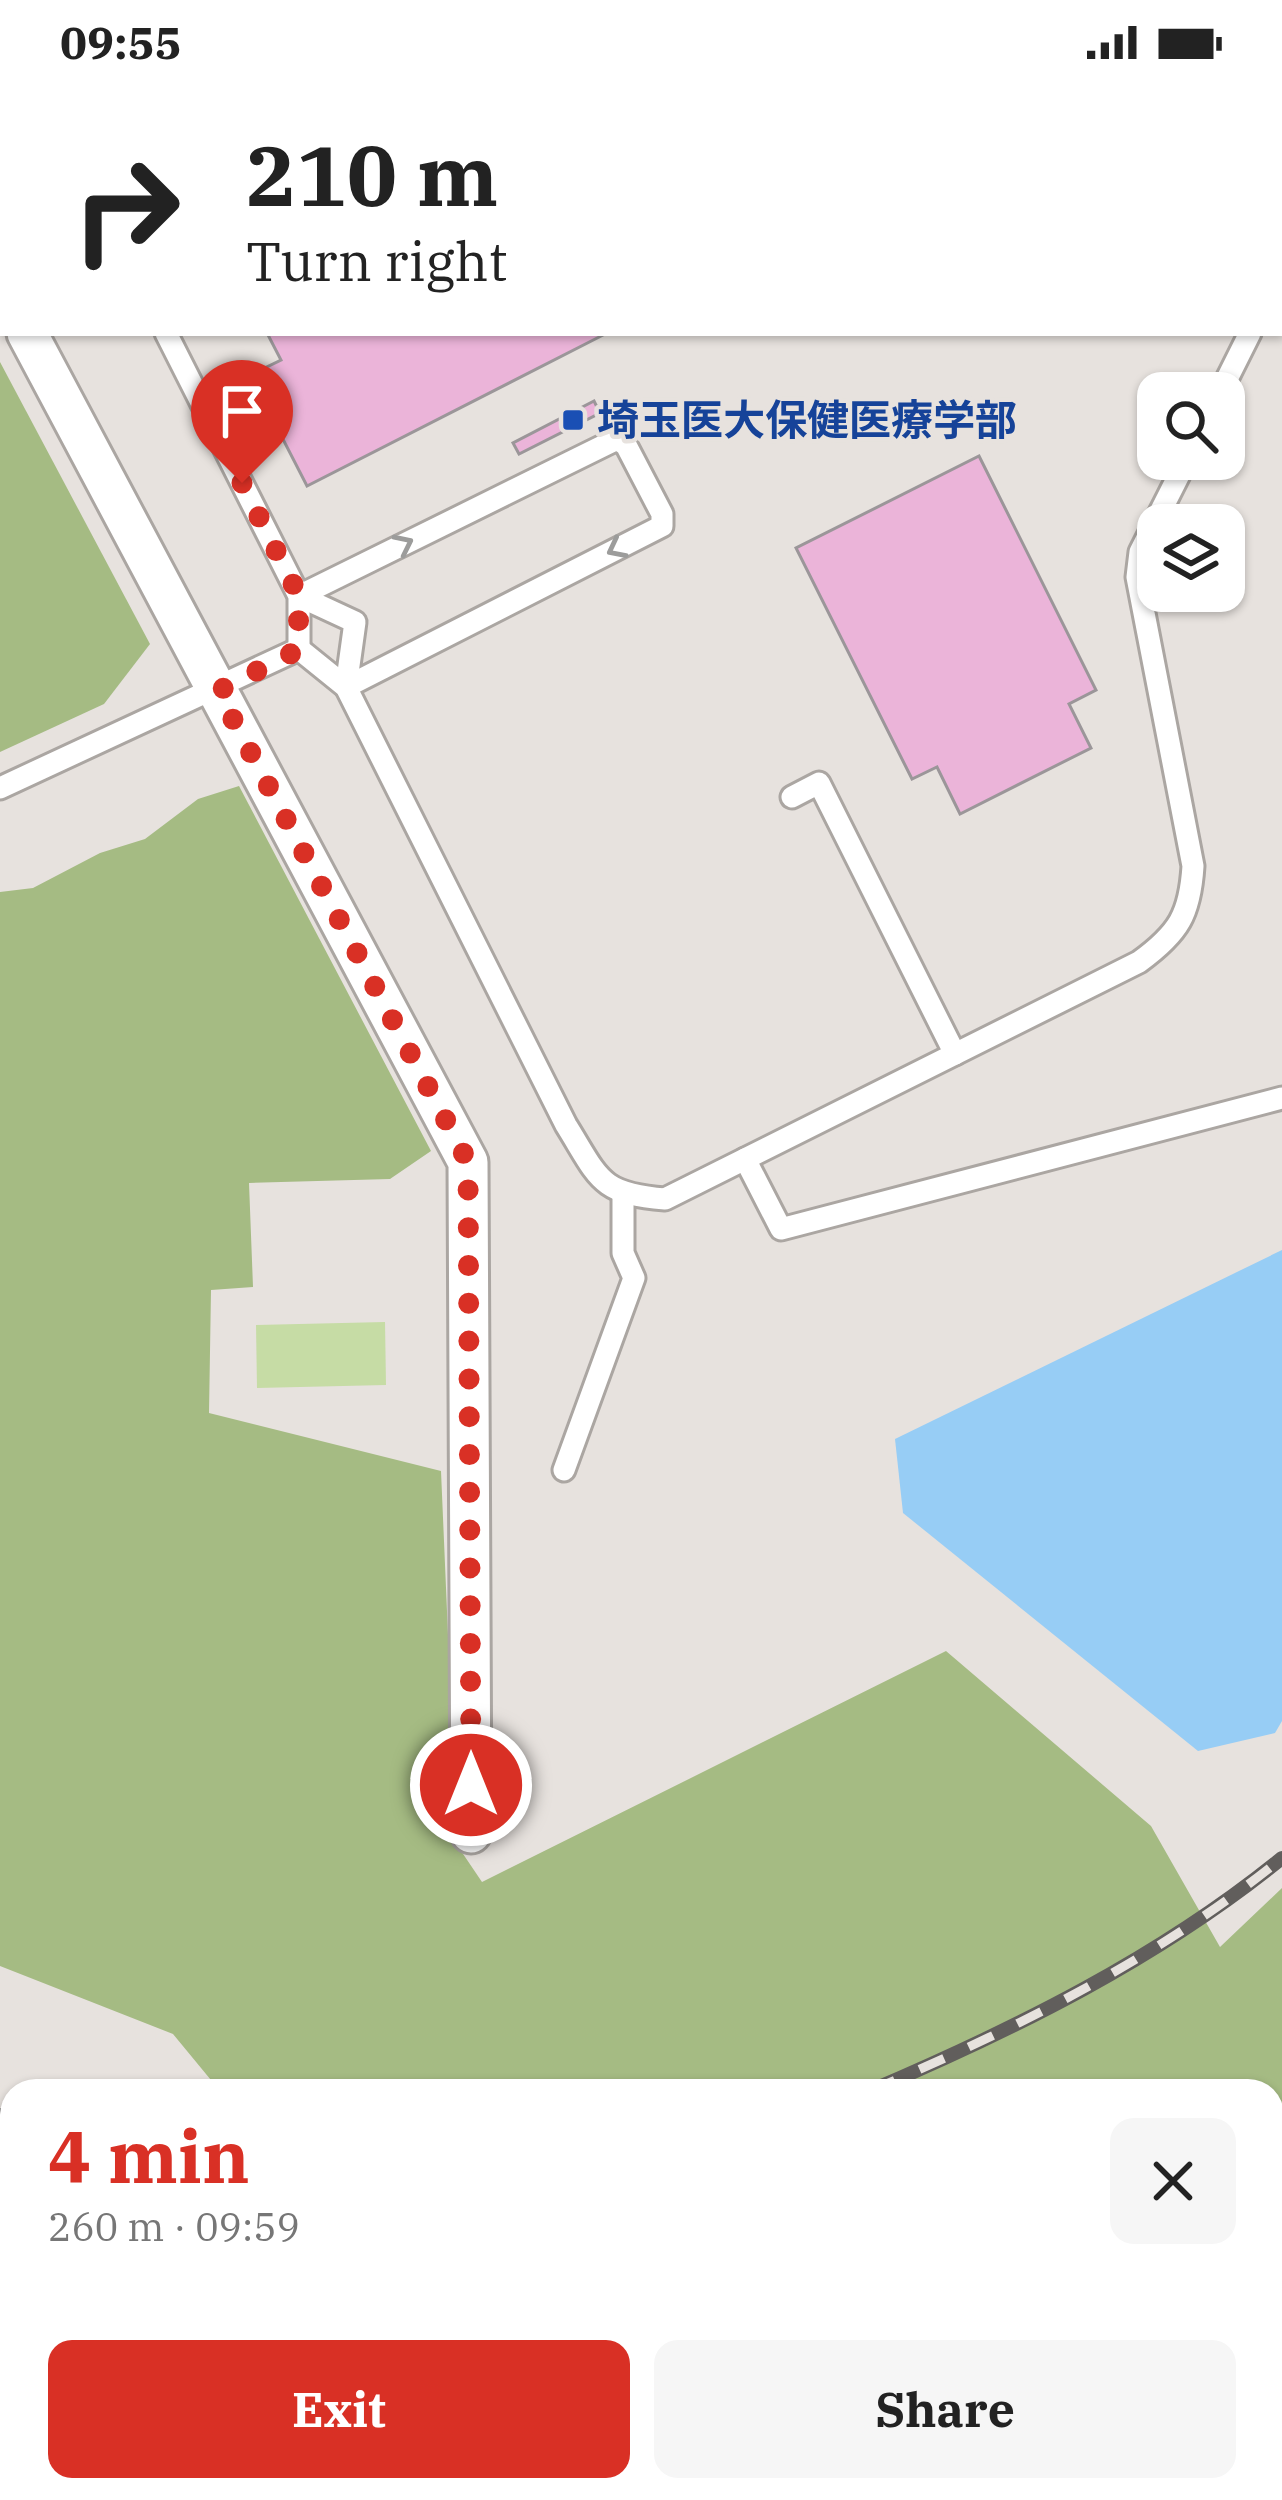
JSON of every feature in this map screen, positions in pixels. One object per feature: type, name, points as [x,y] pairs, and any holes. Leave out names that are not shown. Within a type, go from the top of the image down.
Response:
[{"type":"street","points":[[29,336],[468,1162],[472,1833]]},
{"type":"lane","points":[[168,336],[299,596],[298,650]]},
{"type":"lane","points":[[1230,372],[1248,336]]},
{"type":"lane","points":[[299,596],[617,440],[626,445],[662,514],[662,526],[346,687]]},
{"type":"lane","points":[[298,650],[346,687],[566,1125],[598,1178],[623,1196],[665,1199],[1139,962],[1174,936],[1191,907],[1193,866],[1137,577],[1140,552],[1176,480]]},
{"type":"lane","points":[[299,596],[355,622],[346,687]]},
{"type":"lane","points":[[0,788],[298,650]]},
{"type":"lane","points":[[792,797],[819,783],[955,1054]]},
{"type":"lane","points":[[745,1159],[781,1229],[1282,1098]]},
{"type":"lane","points":[[564,1470],[634,1278],[623,1253],[623,1196]]},
{"type":"green space","points":[[0,362],[150,644],[104,704],[0,752]]},
{"type":"green space","points":[[239,786],[431,1151],[390,1179],[249,1183],[253,1287],[211,1290],[209,1413],[441,1471],[457,1845],[482,1882],[946,1651],[1151,1826],[1220,1947],[1282,1888],[1282,2079],[210,2079],[173,2034],[0,1966],[0,892],[33,888],[100,853],[145,839],[198,799]]},
{"type":"green space","points":[[385,1322],[386,1385],[257,1388],[256,1325]]},
{"type":"water","points":[[1282,1250],[1282,1721],[1275,1733],[1198,1751],[903,1513],[895,1439]]},
{"type":"building","points":[[269,336],[601,336],[307,486],[250,375],[281,360]]},
{"type":"building","points":[[594,401],[600,413],[519,454],[513,443]]},
{"type":"building","points":[[979,456],[1096,690],[1069,704],[1091,748],[960,814],[937,767],[912,779],[796,548]]},
{"type":"railway","points":[[896,2079],[1084,1989],[1186,1928],[1282,1858]]},
{"type":"place","name":"埼玉医大保健医療学部","points":[[573,420]]},
{"type":"route","points":[[242,483],[299,596],[298,650],[218,691],[468,1162],[471,1785]]}]
